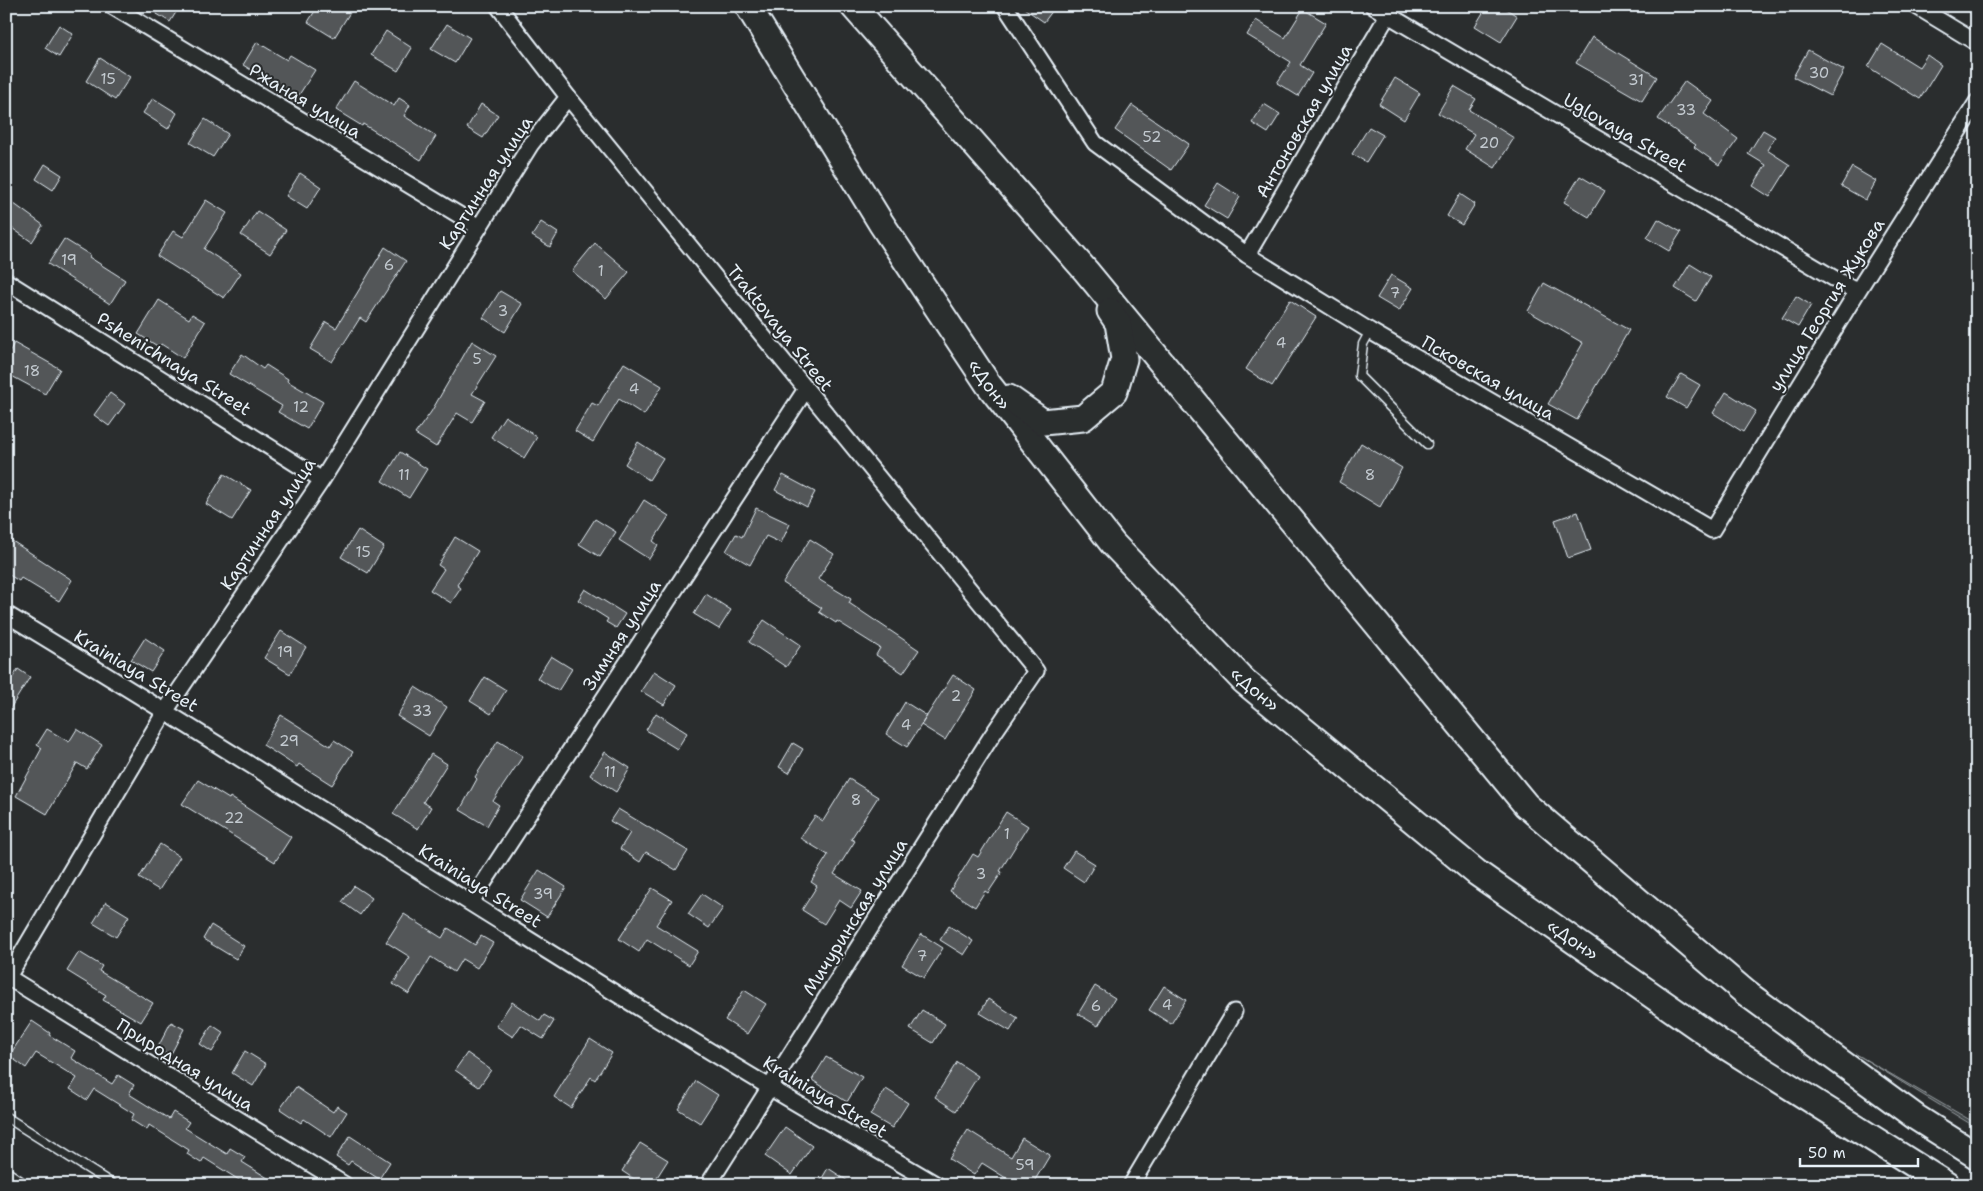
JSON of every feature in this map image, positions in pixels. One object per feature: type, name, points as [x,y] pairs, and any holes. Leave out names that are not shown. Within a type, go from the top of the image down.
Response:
[{"type":"highway","name":"«Дон»","points":[[748,6],[880,223],[988,384],[1113,544],[1244,681],[1477,872],[1722,1044],[1947,1185]]},
{"type":"highway","points":[[853,6],[1086,272],[1526,805],[1746,994],[1917,1118],[1977,1156]]},
{"type":"highway","points":[[988,384],[1043,422],[1083,418],[1114,392],[1124,359],[1118,324],[1086,272]]},
{"type":"street","name":"Ржаная улица","points":[[112,6],[479,227]]},
{"type":"street","name":"Traktovaya Street","points":[[498,6],[568,98],[1036,671]]},
{"type":"street","name":"Псковская улица","points":[[1005,6],[1095,143],[1247,255],[1370,331],[1712,530]]},
{"type":"street","name":"Uglovaya Street","points":[[1373,6],[1390,11],[1857,292]]},
{"type":"street","points":[[1916,6],[1977,44]]},
{"type":"street","name":"Антоновская улица","points":[[1247,255],[1390,11]]},
{"type":"street","name":"Картинная улица","points":[[7,977],[166,710],[322,480],[531,144],[568,98]]},
{"type":"street","name":"улица Георгия Жукова","points":[[1712,530],[1857,292],[1977,102]]},
{"type":"street","name":"Pshenichnaya Street","points":[[6,281],[322,480]]},
{"type":"street","name":"Зимняя улица","points":[[471,902],[806,389]]},
{"type":"street","name":"Krainiaya Street","points":[[6,614],[166,710],[770,1087],[937,1185]]},
{"type":"street","name":"Мичуринская улица","points":[[708,1185],[991,737],[1036,671]]},
{"type":"street","name":"Природная улица","points":[[7,977],[345,1185]]},
{"type":"street","points":[[1131,1185],[1234,1012]]},
{"type":"lane","points":[[1370,331],[1363,344],[1359,376],[1427,444]]},
{"type":"lane","points":[[6,1117],[114,1185]]},
{"type":"lane","points":[[6,1171],[27,1185]]},
{"type":"shaded area","points":[[1856,1054],[1977,1124],[1977,1128]]},
{"type":"building","points":[[144,6],[180,6],[170,22]]},
{"type":"building","points":[[318,6],[354,6],[334,38],[308,22]]},
{"type":"building","points":[[1021,6],[1056,6],[1044,22]]},
{"type":"building","points":[[1487,6],[1502,6],[1517,16],[1501,42],[1475,26]]},
{"type":"building","points":[[1303,9],[1326,23],[1300,65],[1312,73],[1298,96],[1277,83],[1291,62],[1247,35],[1256,20],[1285,38]]},
{"type":"building","points":[[447,24],[470,38],[455,63],[431,49]]},
{"type":"building","points":[[59,25],[73,34],[59,57],[45,48]]},
{"type":"building","points":[[386,31],[412,48],[398,71],[371,55]]},
{"type":"building","points":[[1592,37],[1657,77],[1642,101],[1576,63]]},
{"type":"building","points":[[257,42],[287,60],[290,55],[315,70],[297,98],[243,65]]},
{"type":"building","points":[[1882,44],[1919,67],[1927,55],[1941,65],[1920,99],[1868,67]]},
{"type":"building","points":[[1808,50],[1844,70],[1830,96],[1793,77]]},
{"type":"building","points":[[100,58],[130,77],[115,100],[86,81]]},
{"type":"building","points":[[1395,78],[1420,93],[1404,120],[1379,104]]},
{"type":"building","points":[[354,81],[394,106],[399,98],[410,105],[404,116],[436,136],[421,160],[363,124],[362,126],[336,110]]},
{"type":"building","points":[[1685,81],[1713,101],[1704,114],[1738,139],[1719,165],[1694,147],[1696,145],[1658,119]]},
{"type":"building","points":[[1454,86],[1476,99],[1469,110],[1514,138],[1495,168],[1465,149],[1474,134],[1438,113]]},
{"type":"building","points":[[153,98],[177,113],[168,129],[143,113]]},
{"type":"building","points":[[481,104],[498,115],[483,138],[467,128]]},
{"type":"building","points":[[1264,104],[1280,114],[1268,133],[1252,123]]},
{"type":"building","points":[[1132,105],[1189,144],[1171,170],[1115,130]]},
{"type":"building","points":[[205,119],[228,134],[213,157],[190,143]]},
{"type":"building","points":[[1369,127],[1383,135],[1366,162],[1352,154]]},
{"type":"building","points":[[1763,130],[1775,137],[1767,150],[1790,165],[1770,197],[1753,186],[1766,165],[1748,154]]},
{"type":"building","points":[[45,164],[62,175],[53,190],[36,179]]},
{"type":"building","points":[[1852,167],[1876,181],[1866,200],[1841,186]]},
{"type":"building","points":[[300,173],[321,187],[307,209],[286,196]]},
{"type":"building","points":[[1580,176],[1605,191],[1589,217],[1564,202]]},
{"type":"building","points":[[1218,183],[1240,197],[1227,219],[1204,205]]},
{"type":"building","points":[[1460,194],[1475,204],[1462,225],[1447,216]]},
{"type":"building","points":[[6,198],[43,225],[32,242],[6,224]]},
{"type":"building","points":[[206,200],[227,213],[204,249],[241,273],[224,298],[157,256],[173,231],[183,237]]},
{"type":"building","points":[[257,211],[286,230],[270,254],[241,235]]},
{"type":"building","points":[[1658,219],[1681,232],[1669,251],[1647,238]]},
{"type":"building","points":[[541,222],[558,233],[550,247],[532,236]]},
{"type":"building","points":[[64,239],[125,280],[110,304],[48,264]]},
{"type":"building","points":[[595,243],[629,272],[606,299],[572,271]]},
{"type":"building","points":[[385,247],[406,261],[366,322],[360,318],[332,362],[310,349],[326,322],[336,328]]},
{"type":"building","points":[[1690,264],[1711,277],[1696,301],[1675,288]]},
{"type":"building","points":[[1391,275],[1413,288],[1399,311],[1377,298]]},
{"type":"building","points":[[1544,283],[1629,330],[1577,420],[1548,404],[1583,343],[1528,311]]},
{"type":"building","points":[[500,291],[522,304],[505,332],[483,318]]},
{"type":"building","points":[[1796,296],[1811,305],[1798,327],[1782,318]]},
{"type":"building","points":[[159,300],[189,319],[192,314],[205,322],[183,358],[161,344],[159,347],[138,334]]},
{"type":"building","points":[[1290,300],[1316,317],[1272,386],[1246,369]]},
{"type":"building","points":[[472,341],[496,356],[472,394],[485,401],[472,422],[457,413],[436,447],[415,434],[431,412]]},
{"type":"building","points":[[14,343],[60,369],[45,394],[6,373],[6,358]]},
{"type":"building","points":[[242,354],[263,369],[266,365],[288,379],[287,381],[323,402],[307,429],[278,412],[282,406],[229,374]]},
{"type":"building","points":[[624,363],[662,386],[644,415],[619,399],[593,442],[575,431],[592,403],[598,406]]},
{"type":"building","points":[[1681,374],[1700,385],[1686,408],[1667,397]]},
{"type":"building","points":[[1726,392],[1756,411],[1743,432],[1713,413]]},
{"type":"building","points":[[110,393],[125,404],[109,426],[94,415]]},
{"type":"building","points":[[505,416],[537,437],[524,458],[491,437]]},
{"type":"building","points":[[638,442],[663,458],[649,480],[625,464]]},
{"type":"building","points":[[1361,443],[1402,468],[1380,507],[1339,482]]},
{"type":"building","points":[[400,452],[427,469],[409,498],[382,481]]},
{"type":"building","points":[[224,474],[251,490],[232,520],[206,504]]},
{"type":"building","points":[[783,475],[815,492],[807,507],[775,490]]},
{"type":"building","points":[[644,500],[669,516],[653,541],[658,545],[649,559],[619,540]]},
{"type":"building","points":[[756,508],[790,524],[781,543],[766,536],[750,565],[726,551],[736,534],[742,537]]},
{"type":"building","points":[[1578,512],[1591,550],[1568,558],[1555,520]]},
{"type":"building","points":[[595,519],[616,532],[600,557],[579,544]]},
{"type":"building","points":[[358,530],[384,547],[368,573],[341,557]]},
{"type":"building","points":[[6,537],[72,580],[59,601],[21,578],[19,581],[6,573]]},
{"type":"building","points":[[455,537],[478,551],[457,585],[461,588],[451,603],[430,590],[444,569],[438,565]]},
{"type":"building","points":[[810,539],[834,554],[818,579],[851,599],[849,603],[919,650],[903,673],[876,655],[880,648],[819,612],[822,608],[783,583]]},
{"type":"building","points":[[585,589],[625,614],[616,628],[606,622],[608,619],[578,600]]},
{"type":"building","points":[[706,594],[731,610],[719,629],[694,614]]},
{"type":"building","points":[[764,620],[801,645],[786,667],[749,642]]},
{"type":"building","points":[[281,631],[306,647],[290,674],[264,658]]},
{"type":"building","points":[[145,638],[165,651],[151,672],[131,660]]},
{"type":"building","points":[[551,656],[572,669],[558,691],[537,678]]},
{"type":"building","points":[[18,669],[30,677],[6,715],[6,688]]},
{"type":"building","points":[[654,671],[676,685],[664,705],[641,691]]},
{"type":"building","points":[[953,675],[976,690],[945,740],[921,725]]},
{"type":"building","points":[[485,677],[506,690],[491,714],[470,701]]},
{"type":"building","points":[[415,687],[447,707],[429,736],[397,716]]},
{"type":"building","points":[[905,702],[927,716],[907,747],[886,734]]},
{"type":"building","points":[[656,713],[687,733],[677,749],[646,730]]},
{"type":"building","points":[[281,715],[330,746],[334,740],[353,752],[332,785],[299,764],[297,767],[263,745]]},
{"type":"building","points":[[47,729],[69,742],[77,729],[102,745],[87,769],[77,763],[47,814],[16,796],[42,748],[37,745]]},
{"type":"building","points":[[498,741],[523,756],[493,801],[499,805],[487,826],[460,810],[477,779],[475,777]]},
{"type":"building","points":[[793,743],[803,749],[789,773],[779,767]]},
{"type":"building","points":[[605,752],[630,768],[616,792],[590,775]]},
{"type":"building","points":[[431,754],[447,764],[423,802],[431,807],[418,829],[393,814]]},
{"type":"building","points":[[849,779],[878,797],[851,839],[855,841],[834,874],[862,891],[851,908],[839,900],[824,924],[802,910],[817,886],[811,882],[828,855],[800,838],[815,816],[823,821]]},
{"type":"building","points":[[198,780],[229,799],[230,797],[291,837],[275,862],[182,804]]},
{"type":"building","points":[[618,809],[688,851],[676,870],[646,852],[640,862],[620,849],[630,833],[610,821]]},
{"type":"building","points":[[1006,812],[1028,826],[1000,871],[1002,872],[988,893],[985,891],[975,907],[950,891],[973,854],[978,857]]},
{"type":"building","points":[[160,844],[180,857],[159,890],[139,878]]},
{"type":"building","points":[[1074,851],[1095,864],[1084,882],[1063,868]]},
{"type":"building","points":[[539,870],[566,887],[547,917],[520,900]]},
{"type":"building","points":[[354,886],[372,898],[360,915],[342,902]]},
{"type":"building","points":[[652,888],[672,900],[656,925],[698,951],[689,965],[647,939],[639,952],[619,939]]},
{"type":"building","points":[[702,894],[723,908],[709,928],[688,914]]},
{"type":"building","points":[[106,902],[129,916],[116,937],[93,923]]},
{"type":"building","points":[[404,914],[442,938],[448,928],[475,945],[481,936],[493,943],[477,968],[462,959],[454,972],[431,957],[409,994],[393,984],[410,957],[386,942]]},
{"type":"building","points":[[211,925],[244,946],[236,959],[203,939]]},
{"type":"building","points":[[949,926],[973,941],[964,955],[940,940]]},
{"type":"building","points":[[921,934],[943,948],[924,978],[902,965]]},
{"type":"building","points":[[79,952],[102,966],[99,971],[153,1003],[141,1022],[103,1000],[106,995],[67,971]]},
{"type":"building","points":[[1095,986],[1115,998],[1098,1026],[1078,1014]]},
{"type":"building","points":[[1164,986],[1186,1000],[1171,1024],[1149,1010]]},
{"type":"building","points":[[744,990],[766,1004],[747,1034],[725,1020]]},
{"type":"building","points":[[988,999],[1018,1018],[1010,1031],[980,1013]]},
{"type":"building","points":[[512,1002],[540,1021],[544,1015],[554,1021],[543,1039],[521,1025],[513,1037],[496,1026]]},
{"type":"building","points":[[922,1010],[945,1024],[933,1043],[910,1029]]},
{"type":"building","points":[[32,1021],[50,1033],[49,1035],[75,1051],[71,1058],[112,1084],[118,1075],[134,1085],[129,1094],[169,1119],[173,1112],[189,1122],[185,1128],[227,1154],[230,1148],[245,1157],[242,1162],[279,1185],[247,1185],[204,1158],[201,1163],[187,1154],[189,1150],[149,1125],[147,1130],[131,1120],[134,1114],[94,1089],[87,1100],[70,1089],[77,1078],[36,1053],[26,1068],[9,1056]]},
{"type":"building","points":[[171,1022],[184,1029],[170,1056],[157,1049]]},
{"type":"building","points":[[212,1025],[224,1033],[212,1052],[200,1044]]},
{"type":"building","points":[[590,1039],[612,1053],[595,1080],[591,1077],[571,1108],[554,1097]]},
{"type":"building","points":[[245,1051],[266,1064],[253,1086],[232,1073]]},
{"type":"building","points":[[467,1053],[491,1070],[479,1087],[455,1070]]},
{"type":"building","points":[[826,1057],[862,1077],[847,1102],[812,1080]]},
{"type":"building","points":[[957,1062],[978,1076],[956,1111],[935,1097]]},
{"type":"building","points":[[696,1081],[718,1095],[700,1123],[678,1109]]},
{"type":"building","points":[[296,1087],[333,1112],[337,1106],[347,1112],[331,1137],[304,1119],[301,1123],[280,1109]]},
{"type":"building","points":[[886,1089],[908,1103],[892,1128],[870,1115]]},
{"type":"building","points":[[785,1127],[812,1146],[792,1175],[765,1156]]},
{"type":"building","points":[[968,1130],[1011,1157],[1022,1138],[1050,1155],[1032,1185],[1017,1185],[982,1163],[974,1175],[949,1159]]},
{"type":"building","points":[[350,1136],[390,1162],[379,1179],[351,1161],[348,1165],[336,1157]]},
{"type":"building","points":[[640,1143],[668,1160],[652,1185],[643,1185],[622,1171]]},
{"type":"building","points":[[828,1168],[854,1185],[818,1185]]}]
